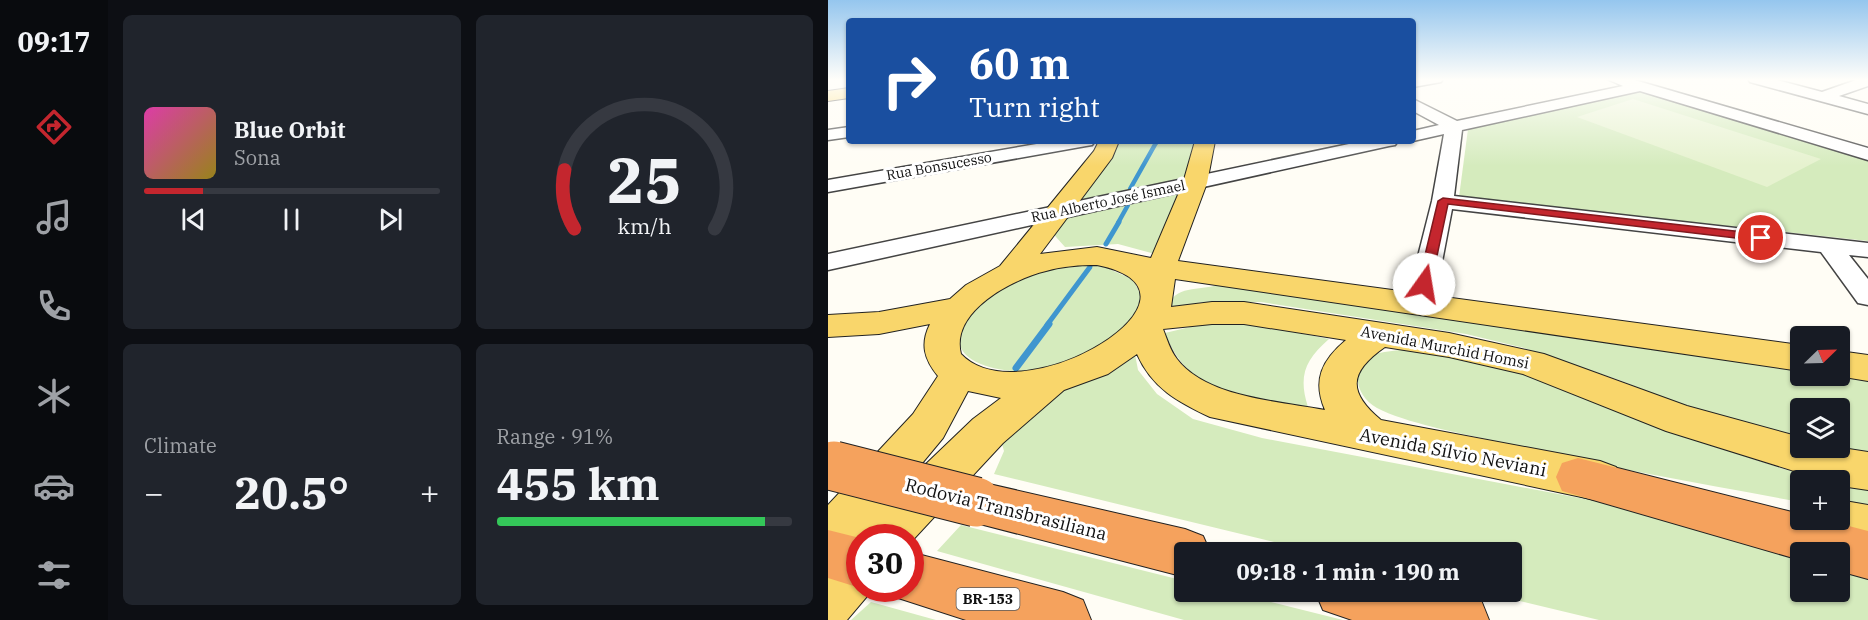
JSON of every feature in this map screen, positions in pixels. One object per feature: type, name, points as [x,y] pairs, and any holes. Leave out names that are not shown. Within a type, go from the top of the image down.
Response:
[{"type":"highway","name":"Rodovia Transbrasiliana","points":[[831,465],[1174,550]]},
{"type":"highway","points":[[1578,477],[1868,555]]},
{"type":"highway","points":[[828,554],[846,560]]},
{"type":"highway","name":"BR-153","points":[[924,581],[1063,620]]},
{"type":"highway","points":[[1387,602],[1461,620]]},
{"type":"main road","points":[[1010,274],[1104,153],[1107,144]]},
{"type":"main road","points":[[1204,144],[1195,183],[1149,295],[1128,343],[1107,358],[1072,374],[1030,383],[1000,384],[973,379],[959,373],[945,357],[942,348],[946,327],[961,306],[974,294],[1010,274],[1039,263],[1083,256],[1110,258],[1149,295],[1420,304],[1790,357]]},
{"type":"main road","name":"Avenida Murchid Homsi","points":[[1149,295],[1212,313],[1244,313],[1381,333],[1531,363],[1680,420],[1841,467],[1868,471]]},
{"type":"main road","name":"Avenida Sílvio Neviani","points":[[1149,295],[1153,355],[1169,378],[1190,391],[1224,406],[1578,477],[1790,513]]},
{"type":"main road","points":[[828,326],[877,324],[925,316],[961,306]]},
{"type":"main road","points":[[1370,435],[1346,413],[1337,390],[1340,368],[1354,349],[1381,333]]},
{"type":"main road","points":[[1850,366],[1868,368]]},
{"type":"main road","points":[[828,538],[928,426],[959,373]]},
{"type":"main road","points":[[897,524],[988,431],[1052,379]]},
{"type":"main road","points":[[1850,524],[1868,528]]},
{"type":"main road","points":[[828,601],[846,580]]},
{"type":"street","points":[[1420,108],[1454,127]]},
{"type":"street","points":[[1416,135],[1543,108]]},
{"type":"street","points":[[1707,108],[1868,154]]},
{"type":"street","points":[[1420,304],[1443,201],[1454,127]]},
{"type":"street","points":[[828,135],[846,132]]},
{"type":"street","name":"Rua Bonsucesso","points":[[828,186],[1069,144]]},
{"type":"street","name":"Rua Alberto José Ismael","points":[[828,262],[1375,144]]},
{"type":"street","points":[[1443,201],[1868,250]]},
{"type":"street","points":[[1829,246],[1868,297]]},
{"type":"green space","points":[[1562,108],[1696,108],[1868,158],[1868,241],[1459,197],[1468,129]]},
{"type":"green space","points":[[1605,108],[1661,108],[1821,159],[1767,187],[1577,117]]},
{"type":"green space","points":[[1111,144],[1201,144],[1190,181],[1064,208]]},
{"type":"green space","points":[[1188,187],[1155,254],[1118,244],[1065,247],[1048,228],[1057,215]]},
{"type":"green space","points":[[1086,264],[1100,265],[1132,279],[1137,287],[1140,302],[1136,314],[1111,338],[1071,360],[1049,368],[1026,371],[1003,370],[978,363],[961,348],[959,338],[971,312],[1002,286],[1035,273]]},
{"type":"green space","points":[[1217,285],[1790,369],[1790,386],[1850,386],[1850,378],[1868,380],[1868,453],[1850,450],[1850,398],[1790,398],[1790,436],[1688,407],[1619,380],[1524,348],[1466,334],[1261,302],[1203,302],[1167,309],[1170,301],[1181,292]]},
{"type":"green space","points":[[1215,321],[1259,325],[1329,339],[1314,354],[1306,369],[1304,386],[1308,407],[1264,401],[1223,391],[1205,382],[1189,370],[1175,354],[1165,333]]},
{"type":"green space","points":[[1134,349],[1138,370],[1157,394],[1193,419],[1262,438],[1680,517],[1790,549],[1790,602],[1850,602],[1850,561],[1868,566],[1868,620],[1599,620],[1522,602],[1522,542],[1274,542],[994,474],[1004,451],[1000,437],[1039,405]]},
{"type":"green space","points":[[1411,349],[1509,367],[1708,444],[1790,471],[1790,500],[1568,458],[1417,423],[1389,413],[1370,403],[1360,391],[1358,384],[1359,369],[1363,363],[1374,355]]},
{"type":"green space","points":[[1850,482],[1868,486],[1868,515],[1850,512]]},
{"type":"green space","points":[[961,525],[1174,578],[1174,602],[1271,602],[1343,620],[1184,620],[937,551]]},
{"type":"green space","points":[[871,602],[936,620],[851,620]]},
{"type":"waterway","points":[[1130,189],[1155,144]]},
{"type":"waterway","points":[[1118,223],[1128,205]]},
{"type":"waterway","points":[[1106,244],[1119,222]]},
{"type":"waterway","points":[[1047,325],[1090,267]]},
{"type":"waterway","points":[[1016,368],[1049,324]]},
{"type":"route","points":[[1424,284],[1443,201],[1761,238]]}]
